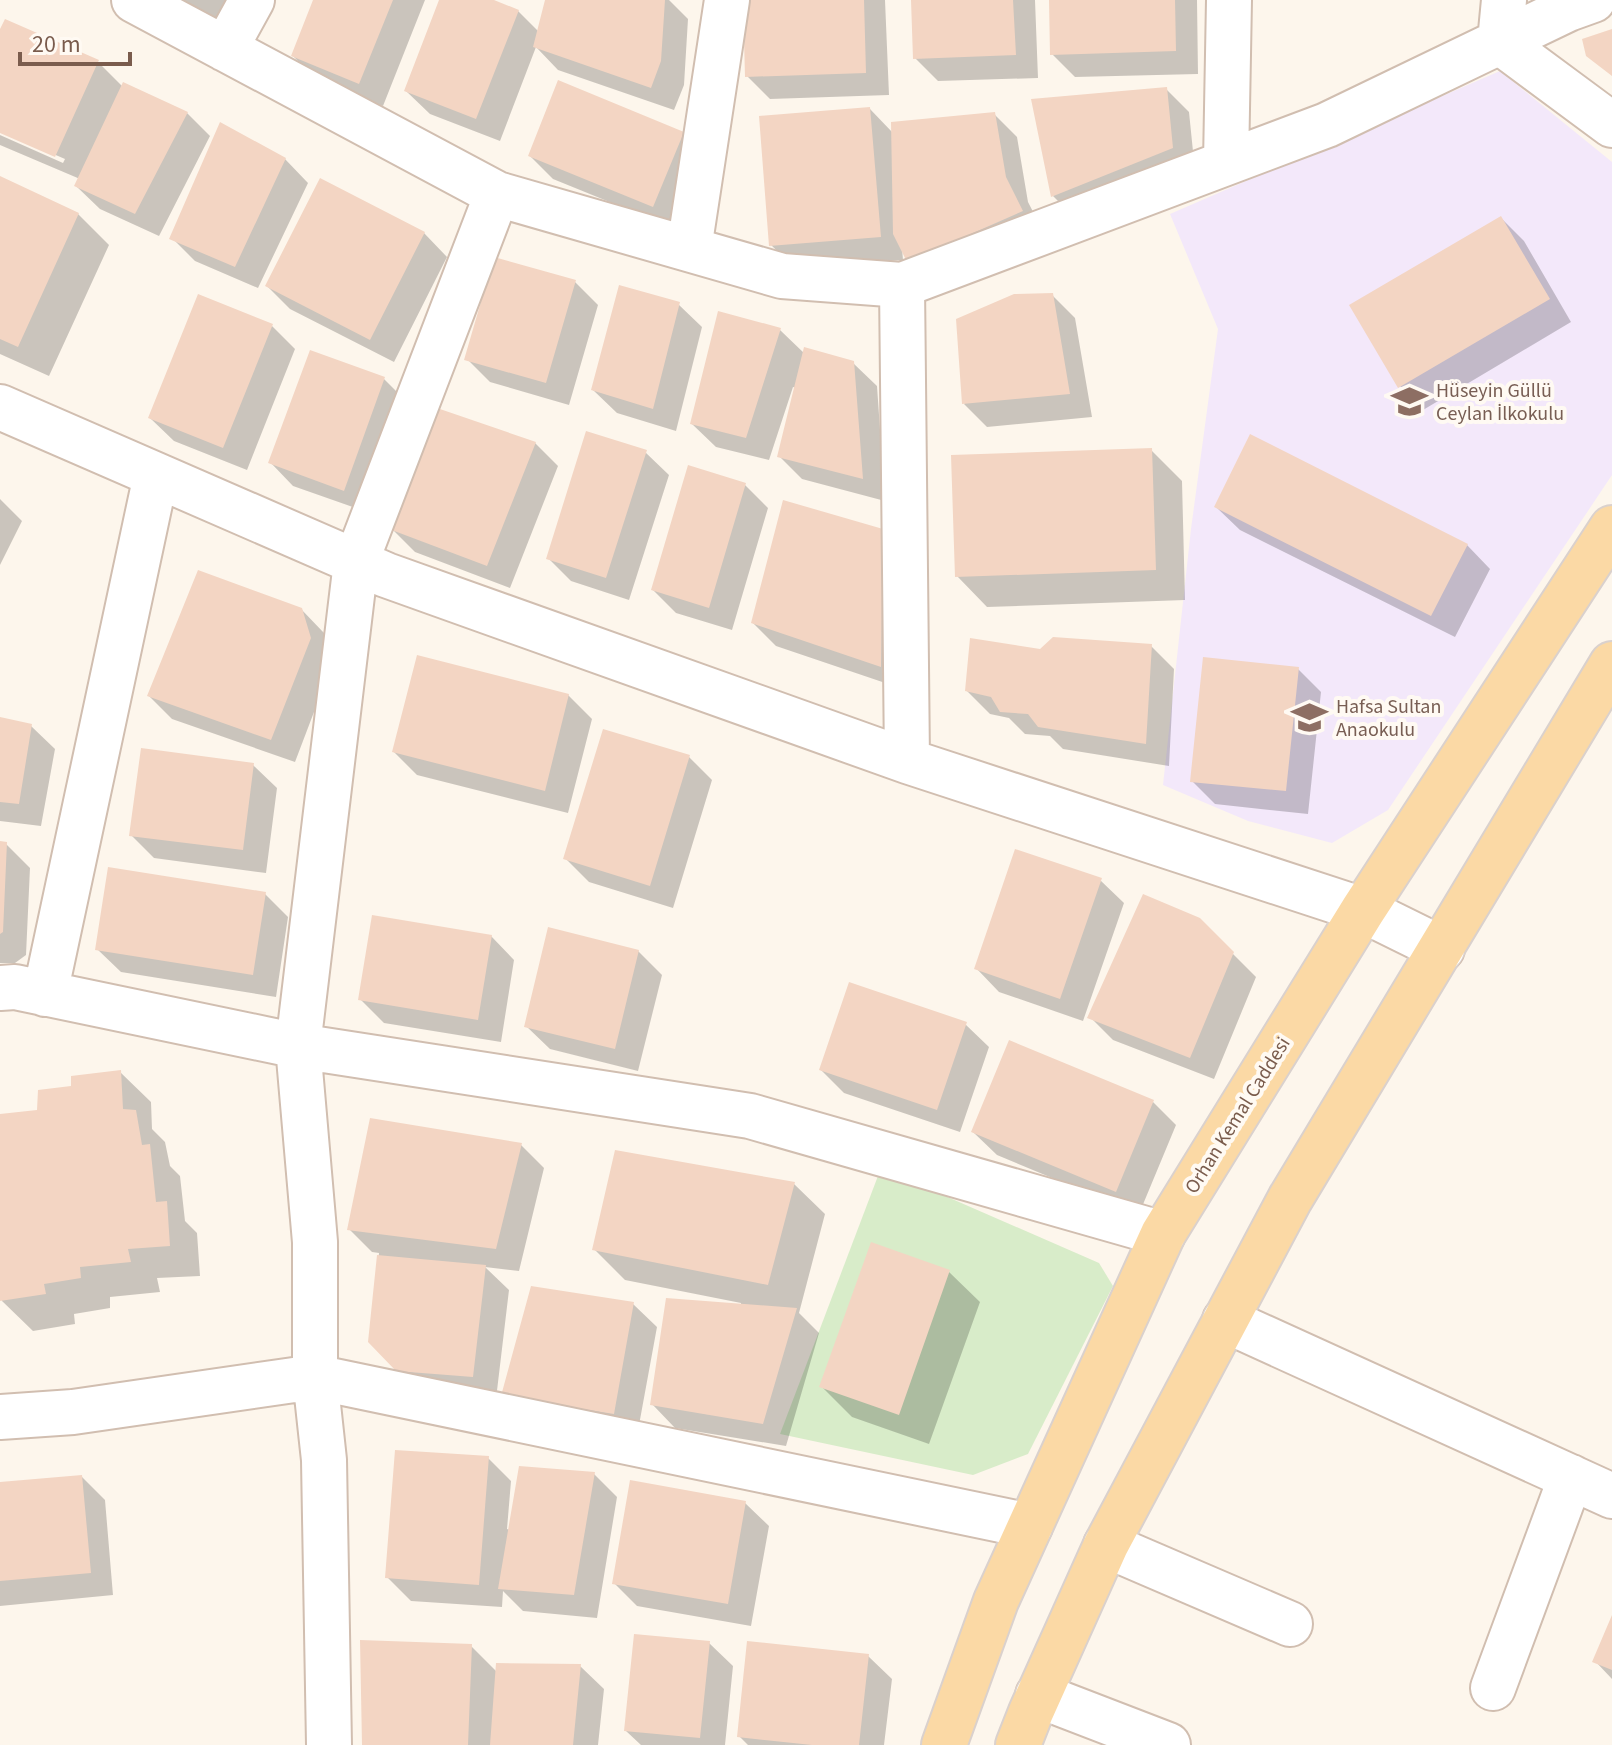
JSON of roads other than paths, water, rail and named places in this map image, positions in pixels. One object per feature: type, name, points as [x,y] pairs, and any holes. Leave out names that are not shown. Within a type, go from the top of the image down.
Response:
[{"type":"main road","name":"Orhan Kemal Caddesi","points":[[944,1745],[996,1601],[1163,1234],[1363,910],[1612,528]]},
{"type":"main road","points":[[1018,1745],[1106,1545],[1290,1199],[1612,664]]},
{"type":"street","points":[[134,0],[497,194],[782,276],[902,285],[1327,125],[1502,21],[1568,9],[1593,0]]},
{"type":"street","points":[[225,49],[252,0]]},
{"type":"street","points":[[689,249],[727,0]]},
{"type":"street","points":[[1226,163],[1229,0]]},
{"type":"street","points":[[1502,21],[1612,125]]},
{"type":"street","points":[[329,1745],[324,1460],[315,1377],[315,1242],[298,1046],[356,562],[497,194]]},
{"type":"street","points":[[902,285],[907,761]]},
{"type":"street","points":[[0,407],[386,575],[907,761],[1363,910],[1442,949]]},
{"type":"street","points":[[45,994],[156,475]]},
{"type":"street","points":[[0,988],[15,987],[298,1046],[750,1116],[1163,1234]]},
{"type":"street","points":[[1225,1320],[1612,1496]]},
{"type":"street","points":[[0,1417],[73,1412],[315,1377],[1030,1526]]},
{"type":"street","points":[[1493,1688],[1571,1477]]},
{"type":"street","points":[[1106,1545],[1290,1624]]},
{"type":"street","points":[[1038,1695],[1168,1745]]},
{"type":"place","name":"Hüseyin Güllü Ceylan İlkokulu","points":[[1410,402]]},
{"type":"place","name":"Hafsa Sultan Anaokulu","points":[[1310,718]]}]
